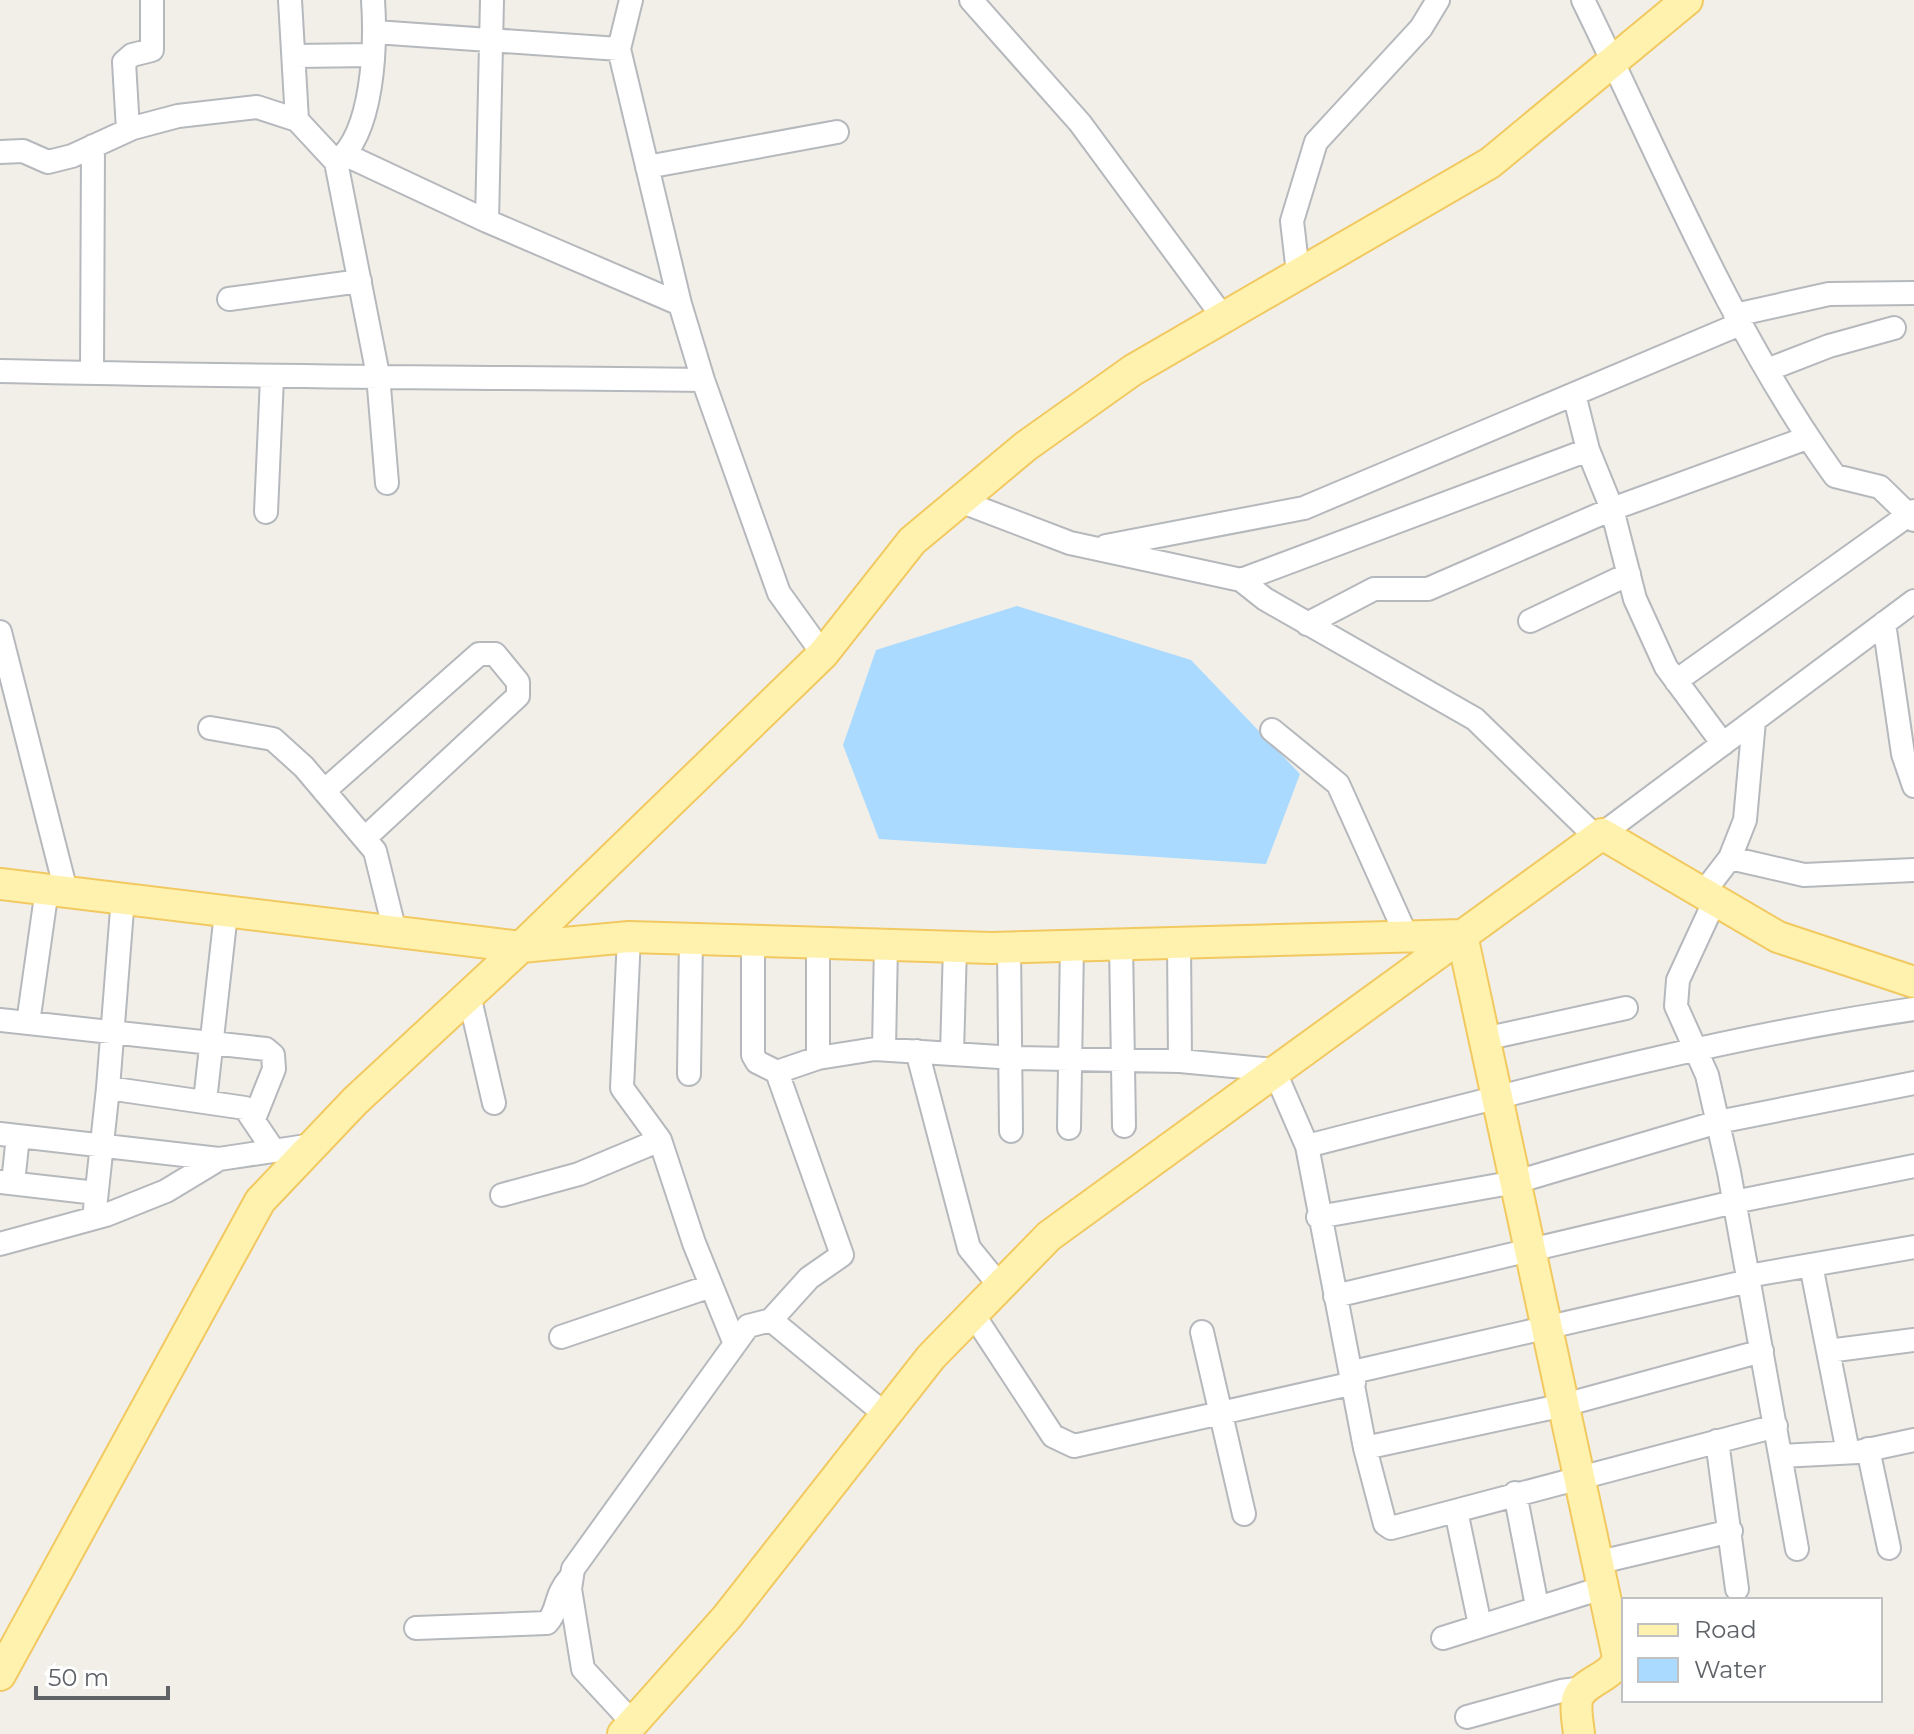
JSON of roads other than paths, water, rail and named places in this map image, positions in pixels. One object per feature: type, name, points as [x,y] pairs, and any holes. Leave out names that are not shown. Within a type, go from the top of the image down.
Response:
[{"type":"main road","points":[[0,1675],[260,1201],[427,1031],[521,947],[823,654],[912,541],[1026,446],[1133,370],[1490,163],[1687,0]]},
{"type":"main road","points":[[628,1728],[727,1617],[931,1357],[1049,1236],[1600,836],[1778,937],[1914,982]]},
{"type":"main road","points":[[0,884],[521,947],[629,937],[1009,947],[1462,935]]},
{"type":"main road","points":[[1462,935],[1602,1575],[1617,1663],[1585,1688],[1577,1703],[1579,1734]]},
{"type":"street","points":[[128,130],[124,62],[132,55],[152,50],[152,0]]},
{"type":"street","points":[[290,0],[297,120]]},
{"type":"street","points":[[373,0],[375,32],[370,96],[341,158],[378,375],[387,483]]},
{"type":"street","points":[[487,221],[492,0]]},
{"type":"street","points":[[631,0],[619,49],[680,304],[703,380],[779,593],[823,654]]},
{"type":"street","points":[[971,0],[1075,116],[1223,317]]},
{"type":"street","points":[[1298,273],[1292,221],[1320,133],[1421,28],[1438,0]]},
{"type":"street","points":[[1583,0],[1734,313],[1807,438],[1835,476],[1880,487],[1912,515],[1676,681]]},
{"type":"street","points":[[375,32],[619,49]]},
{"type":"street","points":[[294,56],[373,55]]},
{"type":"street","points":[[0,152],[23,151],[48,162],[128,130],[178,116],[257,107],[297,120],[341,158],[680,304]]},
{"type":"street","points":[[647,167],[837,132]]},
{"type":"street","points":[[92,373],[93,146]]},
{"type":"street","points":[[229,299],[360,281]]},
{"type":"street","points":[[1096,548],[1304,508],[1574,394],[1734,313],[1829,294],[1914,293]]},
{"type":"street","points":[[1767,370],[1829,346],[1894,328]]},
{"type":"street","points":[[0,371],[272,378],[378,375],[703,380]]},
{"type":"street","points":[[266,512],[272,378]]},
{"type":"street","points":[[1574,394],[1588,450],[1612,509],[1635,599],[1676,681],[1723,744]]},
{"type":"street","points":[[1307,624],[1374,589],[1428,589],[1612,509],[1807,438]]},
{"type":"street","points":[[1241,580],[1588,450]]},
{"type":"street","points":[[960,501],[1070,543],[1241,580],[1265,599],[1307,624],[1475,719],[1600,836],[1754,721],[1898,620],[1914,601]]},
{"type":"street","points":[[1530,621],[1629,574]]},
{"type":"street","points":[[1898,620],[1903,754],[1914,786]]},
{"type":"street","points":[[0,632],[57,890],[28,1023]]},
{"type":"street","points":[[315,780],[479,654],[495,654],[518,682],[518,696],[365,838]]},
{"type":"street","points":[[1754,721],[1745,820],[1730,858],[1709,896],[1678,980],[1676,1006],[1696,1049],[1718,1122],[1797,1549]]},
{"type":"street","points":[[210,728],[273,739],[315,780],[378,857],[395,932]]},
{"type":"street","points":[[1272,730],[1338,784],[1407,937]]},
{"type":"street","points":[[1730,858],[1804,875],[1914,870]]},
{"type":"street","points":[[94,1218],[115,1031],[143,901]]},
{"type":"street","points":[[205,1101],[226,913]]},
{"type":"street","points":[[629,937],[622,1088],[660,1140],[711,1286],[735,1344]]},
{"type":"street","points":[[689,1074],[691,938]]},
{"type":"street","points":[[416,1628],[547,1623],[552,1618],[557,1593],[570,1578],[573,1569],[748,1326],[771,1320],[809,1278],[842,1255],[777,1072],[757,1062],[753,1055],[753,940]]},
{"type":"street","points":[[818,942],[818,1058]]},
{"type":"street","points":[[1179,943],[1180,1061]]},
{"type":"street","points":[[884,1049],[886,944]]},
{"type":"street","points":[[1121,944],[1124,1126]]},
{"type":"street","points":[[1069,1128],[1072,945]]},
{"type":"street","points":[[952,1053],[955,946]]},
{"type":"street","points":[[1009,947],[1011,1131]]},
{"type":"street","points":[[469,995],[494,1103]]},
{"type":"street","points":[[1484,1039],[1626,1008]]},
{"type":"street","points":[[1307,1146],[1696,1049],[1827,1022],[1914,1009]]},
{"type":"street","points":[[0,1020],[266,1049],[273,1055],[274,1069],[254,1119]]},
{"type":"street","points":[[777,1072],[818,1058],[884,1049],[1009,1057],[1180,1061],[1274,1070],[1307,1146],[1318,1217],[1354,1377],[1365,1448],[1385,1524],[1399,1528],[1515,1493],[1776,1426]]},
{"type":"street","points":[[917,1051],[969,1248],[1000,1286]]},
{"type":"street","points":[[1318,1217],[1516,1182],[1718,1122],[1914,1083]]},
{"type":"street","points":[[108,1088],[245,1108],[274,1151]]},
{"type":"street","points":[[96,1193],[6,1183],[9,1135],[219,1159],[313,1145]]},
{"type":"street","points":[[502,1195],[579,1174],[660,1140]]},
{"type":"street","points":[[0,1244],[94,1218],[166,1191],[219,1159]]},
{"type":"street","points":[[1335,1296],[1734,1202],[1914,1166]]},
{"type":"street","points":[[973,1314],[1053,1436],[1063,1443],[1086,1445],[1223,1413],[1749,1278],[1914,1247]]},
{"type":"street","points":[[1811,1265],[1828,1351],[1889,1548]]},
{"type":"street","points":[[561,1337],[711,1286]]},
{"type":"street","points":[[771,1320],[886,1415]]},
{"type":"street","points":[[1202,1332],[1244,1514]]},
{"type":"street","points":[[1828,1351],[1914,1340]]},
{"type":"street","points":[[1365,1448],[1564,1405],[1762,1351]]},
{"type":"street","points":[[1781,1456],[1858,1451],[1914,1440]]},
{"type":"street","points":[[1717,1441],[1737,1589]]},
{"type":"street","points":[[1515,1493],[1537,1606]]},
{"type":"street","points":[[1456,1511],[1480,1625]]},
{"type":"street","points":[[1443,1638],[1537,1606],[1602,1575],[1731,1531]]},
{"type":"street","points":[[570,1578],[585,1674],[628,1728]]},
{"type":"street","points":[[1467,1717],[1561,1691],[1585,1688]]},
{"type":"water","points":[[1017,606],[1191,660],[1300,774],[1266,864],[879,839],[843,745],[876,650]]}]
